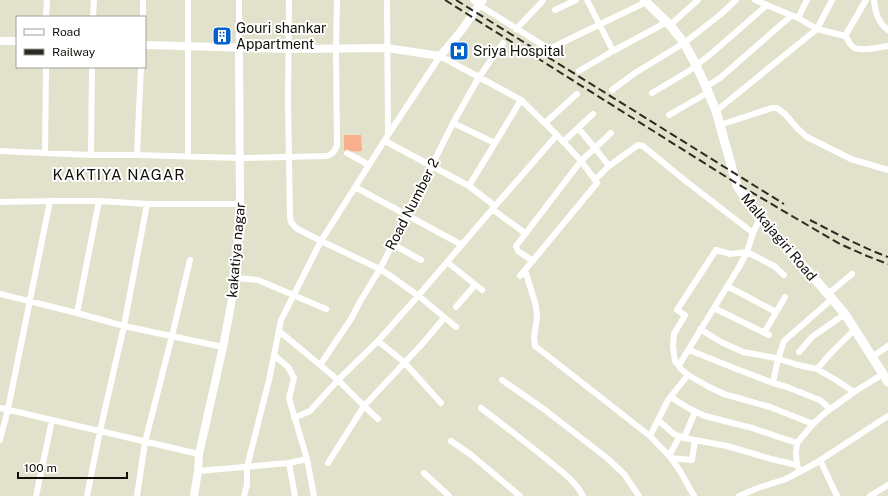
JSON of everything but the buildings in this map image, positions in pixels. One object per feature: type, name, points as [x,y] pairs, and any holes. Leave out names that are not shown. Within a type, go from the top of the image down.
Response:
[{"type":"main road","name":"Malkajagiri Road","points":[[647,1],[684,43],[696,65],[716,111],[737,186],[760,218],[845,314],[885,378]]},
{"type":"street","points":[[46,0],[46,16]]},
{"type":"street","points":[[93,16],[94,0]]},
{"type":"street","points":[[142,16],[143,0]]},
{"type":"street","points":[[188,0],[188,156]]},
{"type":"street","name":"kakatiya nagar","points":[[194,496],[199,454],[223,347],[236,278],[240,204],[239,0]]},
{"type":"street","points":[[289,0],[288,102],[290,217],[292,222],[296,228],[380,269],[418,296],[456,327]]},
{"type":"street","points":[[0,151],[90,155],[240,158],[331,155],[334,153],[337,145],[337,0]]},
{"type":"street","points":[[386,138],[387,0]]},
{"type":"street","points":[[516,29],[541,3],[542,0]]},
{"type":"street","points":[[555,10],[576,0]]},
{"type":"street","points":[[587,0],[613,51]]},
{"type":"street","points":[[579,71],[613,51],[668,24],[698,0]]},
{"type":"street","points":[[612,90],[635,73],[684,43],[720,15],[736,0]]},
{"type":"street","points":[[755,0],[798,18],[817,29],[846,36],[853,47],[865,49],[888,46]]},
{"type":"street","points":[[798,18],[807,0]]},
{"type":"street","points":[[716,111],[817,29],[832,0]]},
{"type":"street","points":[[846,36],[866,0]]},
{"type":"street","points":[[874,0],[878,20],[888,30]]},
{"type":"street","points":[[244,496],[247,484],[248,467],[267,388],[281,320],[321,241],[386,138],[440,56],[461,31],[478,2],[516,29],[549,49],[647,1]]},
{"type":"street","points":[[652,93],[712,53],[767,5]]},
{"type":"street","points":[[669,115],[708,90],[791,16]]},
{"type":"street","points":[[0,41],[16,41]]},
{"type":"street","name":"Road Number 2","points":[[320,365],[351,319],[380,269],[453,123],[479,77],[503,42]]},
{"type":"street","points":[[146,45],[289,49],[387,48],[440,56],[521,100],[581,161],[597,183],[520,276]]},
{"type":"street","points":[[45,153],[46,68]]},
{"type":"street","points":[[90,155],[92,68]]},
{"type":"street","points":[[137,155],[141,68]]},
{"type":"street","points":[[545,123],[577,94]]},
{"type":"street","points":[[469,186],[521,100]]},
{"type":"street","points":[[720,125],[772,108],[777,108],[785,114],[807,137],[851,159],[888,170]]},
{"type":"street","points":[[563,142],[593,114]]},
{"type":"street","points":[[453,123],[495,143]]},
{"type":"street","points":[[578,128],[609,166]]},
{"type":"street","points":[[533,261],[518,251],[516,246],[581,161],[611,133]]},
{"type":"street","points":[[294,418],[310,411],[338,380],[378,340],[557,135]]},
{"type":"street","points":[[386,138],[431,166],[469,186],[525,234]]},
{"type":"street","points":[[595,180],[609,166],[638,145],[643,146],[754,233]]},
{"type":"street","points":[[347,153],[369,165]]},
{"type":"street","points":[[355,187],[462,245]]},
{"type":"street","points":[[0,202],[50,200],[147,204],[240,204]]},
{"type":"street","points":[[0,440],[8,409],[50,200]]},
{"type":"street","points":[[77,313],[99,201]]},
{"type":"street","points":[[88,496],[100,431],[124,326],[147,204]]},
{"type":"street","points":[[679,365],[747,252],[760,218]]},
{"type":"street","points":[[392,244],[421,260]]},
{"type":"street","points":[[784,275],[774,266],[747,252],[730,254],[716,250],[677,310],[686,316],[674,334],[673,347],[675,361],[688,375],[708,387],[724,394],[770,407],[813,424]]},
{"type":"street","points":[[137,496],[145,442],[190,260]]},
{"type":"street","points":[[447,262],[482,290]]},
{"type":"street","points":[[526,270],[536,306],[537,318],[534,337],[535,346],[650,436],[670,457],[694,496]]},
{"type":"street","points":[[773,383],[778,359],[784,341],[852,274]]},
{"type":"street","points":[[236,278],[258,280],[326,309]]},
{"type":"street","points":[[456,307],[475,285]]},
{"type":"street","points":[[727,286],[776,312]]},
{"type":"street","points":[[0,294],[124,326],[223,347]]},
{"type":"street","points":[[714,308],[767,334],[776,312],[785,297]]},
{"type":"street","points":[[799,352],[812,337],[845,314]]},
{"type":"street","points":[[328,462],[364,406],[424,342],[444,318]]},
{"type":"street","points":[[700,329],[721,342],[743,352],[817,369],[854,392]]},
{"type":"street","points":[[817,369],[855,329]]},
{"type":"street","points":[[279,331],[338,380],[378,419]]},
{"type":"street","points":[[378,340],[404,362],[441,403]]},
{"type":"street","points":[[872,357],[888,346]]},
{"type":"street","points":[[689,350],[820,400],[830,409]]},
{"type":"street","points":[[274,355],[288,367],[294,378],[289,398],[307,459],[314,496]]},
{"type":"street","points":[[650,436],[668,400],[688,375]]},
{"type":"street","points":[[798,468],[796,453],[797,443],[813,424],[830,409],[854,392],[885,378]]},
{"type":"street","points":[[502,380],[545,410],[606,458],[624,474],[638,496]]},
{"type":"street","points":[[671,397],[695,412],[705,416],[752,428],[797,443]]},
{"type":"street","points":[[0,408],[199,454]]},
{"type":"street","points":[[481,408],[565,474],[579,489],[583,496]]},
{"type":"street","points":[[670,457],[695,412]]},
{"type":"street","points":[[739,496],[751,494],[786,479],[798,468],[820,460],[888,416]]},
{"type":"street","points":[[36,496],[52,420]]},
{"type":"street","points":[[658,420],[674,434],[682,437],[727,446],[798,468]]},
{"type":"street","points":[[670,457],[692,460],[695,440]]},
{"type":"street","points":[[451,441],[470,454],[520,496]]},
{"type":"street","points":[[198,471],[289,463],[307,459]]},
{"type":"street","points":[[820,460],[837,496]]},
{"type":"street","points":[[289,463],[295,496]]},
{"type":"street","points":[[424,473],[449,496]]},
{"type":"street","points":[[870,496],[888,485]]},
{"type":"shaded area","points":[[344,135],[361,135],[362,151],[344,152]]},
{"type":"railway","points":[[445,0],[736,183],[840,244],[888,264]]},
{"type":"railway","points":[[456,0],[784,204]]},
{"type":"railway","points":[[810,220],[888,257]]},
{"type":"place","name":"Gouri shankar Appartment","points":[[222,36]]},
{"type":"place","name":"Sriya Hospital","points":[[459,51]]},
{"type":"district","name":"KAKTIYA NAGAR","points":[[119,175]]}]
